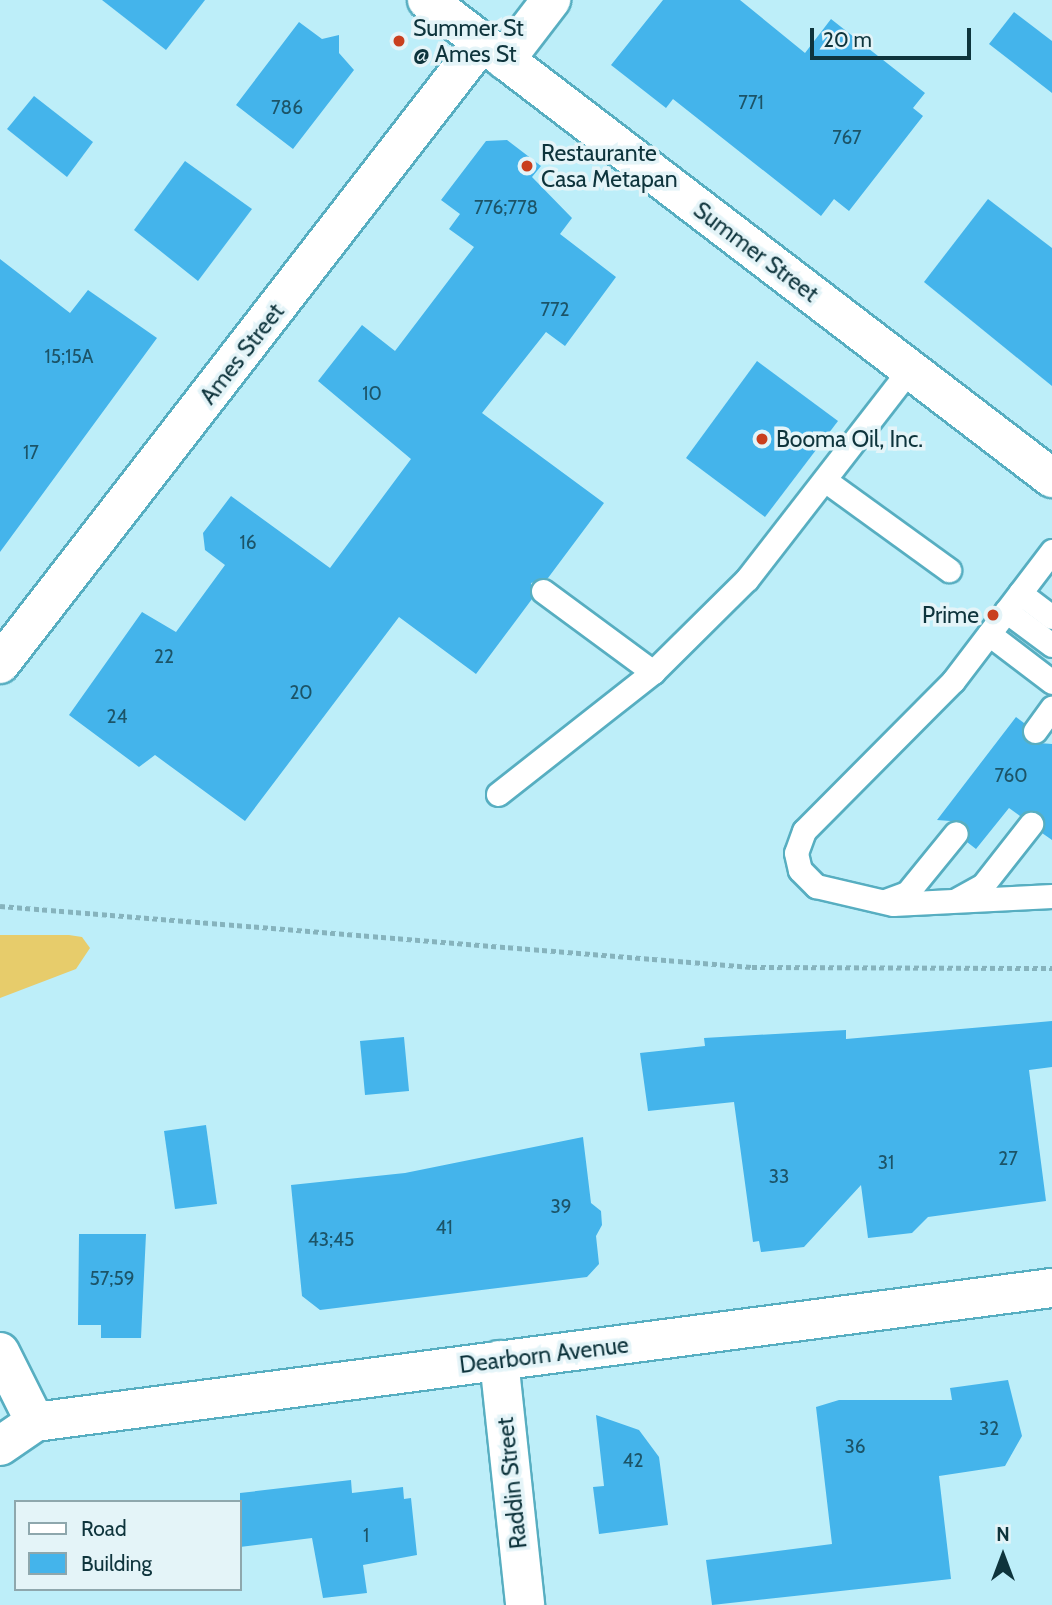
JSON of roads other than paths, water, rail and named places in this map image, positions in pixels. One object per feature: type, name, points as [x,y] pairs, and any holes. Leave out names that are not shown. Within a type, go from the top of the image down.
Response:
[{"type":"street","name":"Summer Street","points":[[427,0],[1052,478]]},
{"type":"street","name":"Ames Street","points":[[0,664],[494,51],[551,0]]},
{"type":"street","name":"Dearborn Avenue","points":[[0,1446],[35,1422],[1052,1289]]},
{"type":"street","points":[[0,1352],[35,1422]]},
{"type":"street","name":"Raddin Street","points":[[499,1360],[525,1605]]},
{"type":"lane","points":[[498,794],[653,672],[775,550],[910,369]]},
{"type":"lane","points":[[826,481],[949,570]]},
{"type":"lane","points":[[1052,551],[1045,576],[1013,602],[913,724],[800,836],[798,864],[811,883],[880,901],[934,905],[1052,896]]},
{"type":"lane","points":[[543,591],[653,672]]},
{"type":"lane","points":[[1013,602],[1052,617]]},
{"type":"lane","points":[[1013,602],[1052,645]]},
{"type":"lane","points":[[989,634],[1052,682]]},
{"type":"lane","points":[[1035,731],[1052,708]]},
{"type":"lane","points":[[934,905],[983,885],[1031,824]]},
{"type":"lane","points":[[880,901],[907,893],[956,833]]},
{"type":"place","name":"Summer St @ Ames St","points":[[399,41]]},
{"type":"place","name":"Restaurante Casa Metapan","points":[[527,166]]},
{"type":"place","name":"Booma Oil, Inc.","points":[[762,439]]},
{"type":"place","name":"Prime","points":[[993,615]]}]
